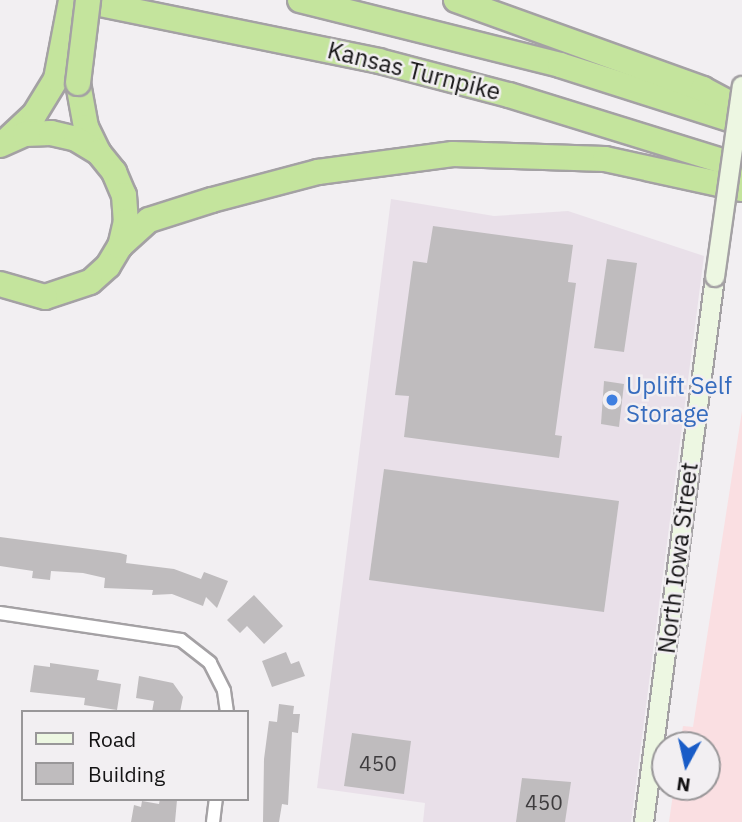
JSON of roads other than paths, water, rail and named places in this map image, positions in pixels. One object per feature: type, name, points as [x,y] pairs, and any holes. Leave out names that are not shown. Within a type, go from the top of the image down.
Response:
[{"type":"highway","points":[[71,0],[67,81],[98,152],[114,172],[124,195],[126,221],[120,246]]},
{"type":"highway","name":"Kansas Turnpike","points":[[80,0],[379,61],[509,95],[742,167]]},
{"type":"highway","points":[[1,145],[67,81],[89,0]]},
{"type":"highway","name":"Kansas Turnpike","points":[[300,0],[561,65],[742,123]]},
{"type":"highway","points":[[456,0],[703,89],[742,110]]},
{"type":"highway","points":[[1,145],[25,134],[51,132],[76,139],[98,152]]},
{"type":"highway","points":[[0,284],[45,297],[69,293],[108,266],[120,246],[149,220],[318,172],[441,155],[549,155],[605,159],[742,189]]},
{"type":"main road","name":"North Iowa Street","points":[[644,822],[742,86]]},
{"type":"street","points":[[0,613],[172,637],[203,654],[215,670],[226,710]]},
{"type":"street","points":[[213,822],[216,801]]},
{"type":"place","name":"Uplift Self Storage","points":[[612,400]]}]
